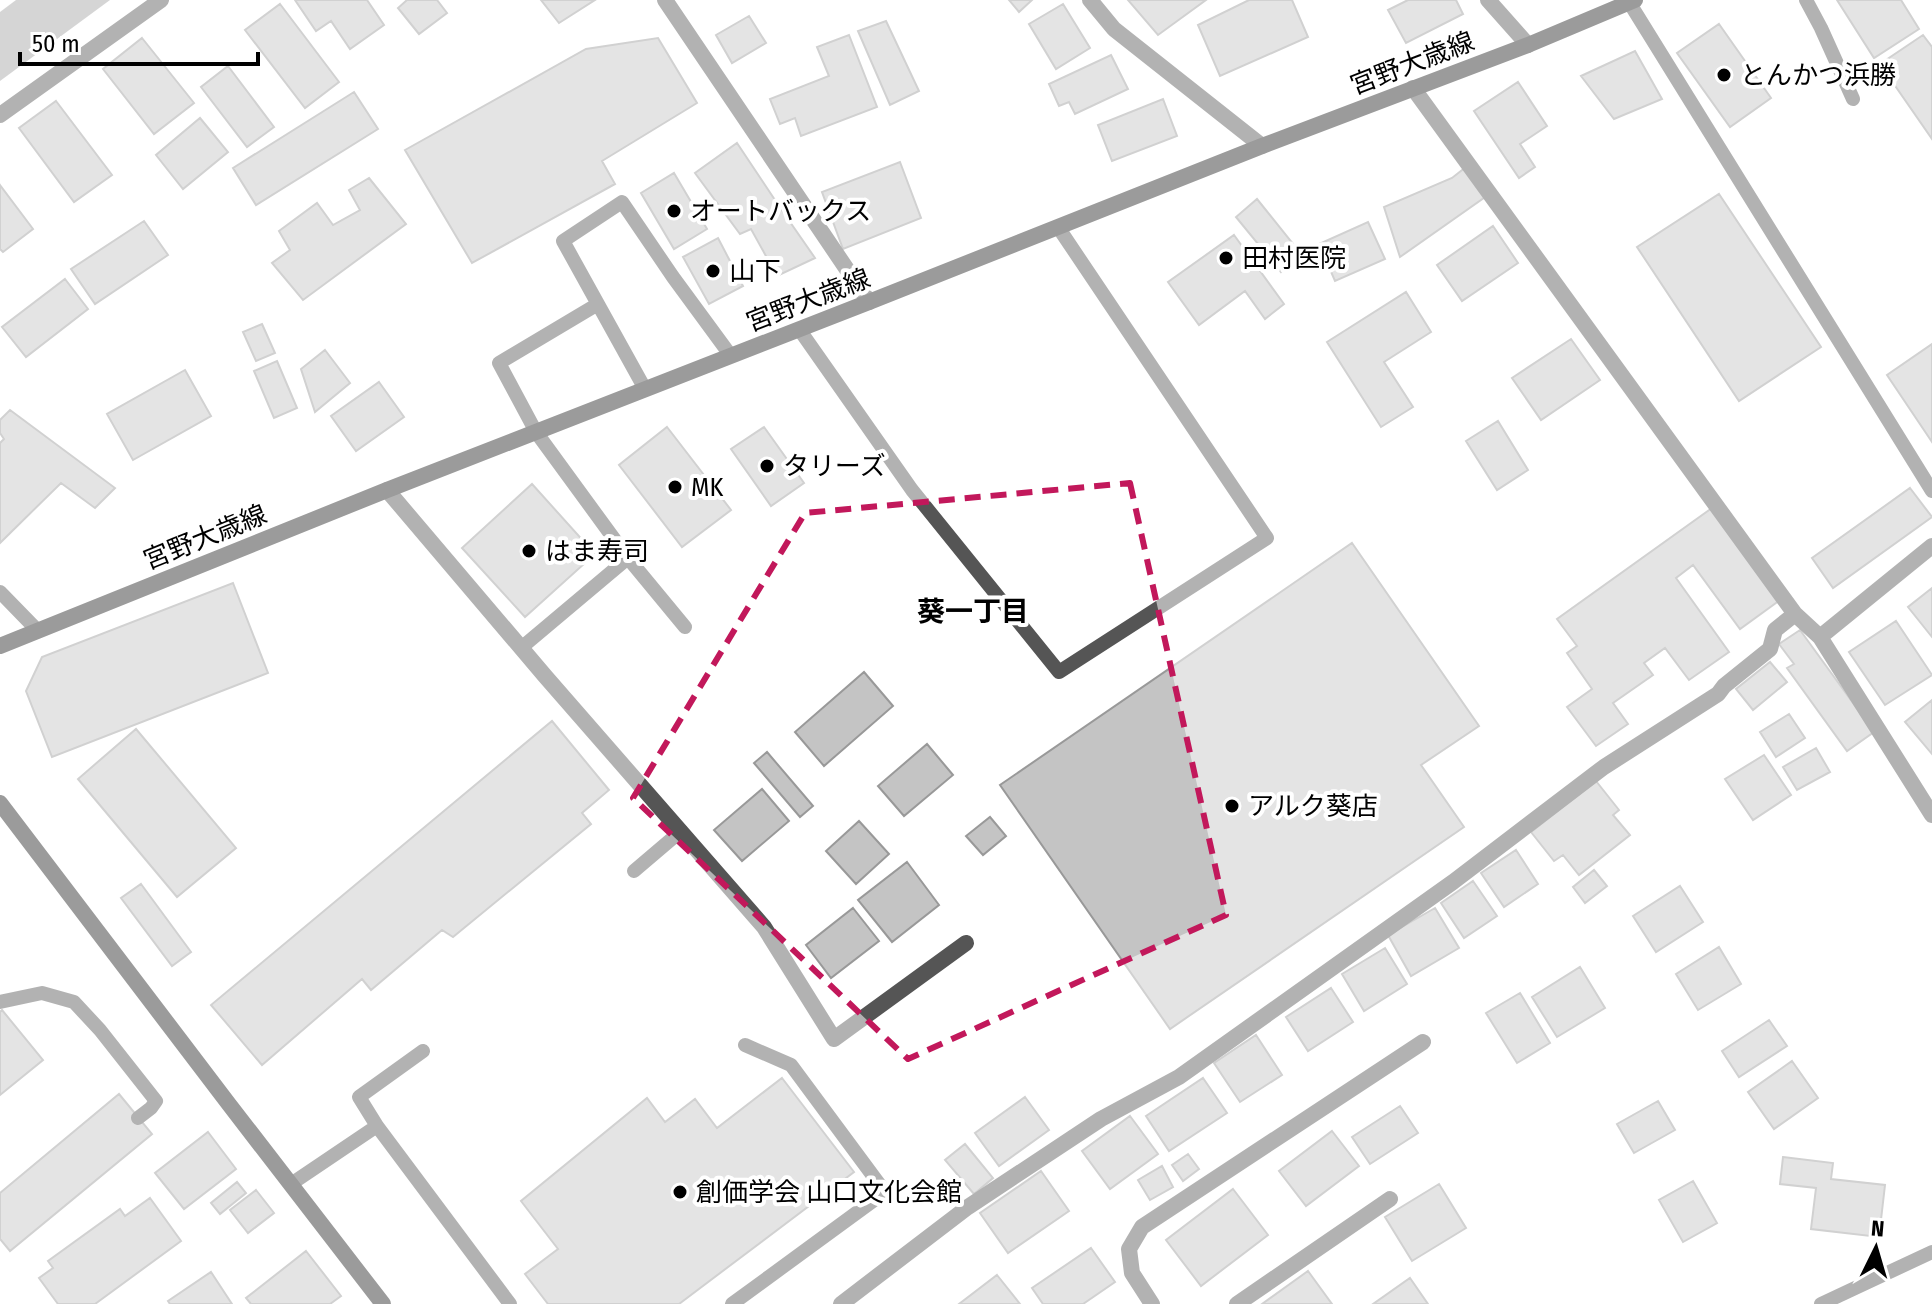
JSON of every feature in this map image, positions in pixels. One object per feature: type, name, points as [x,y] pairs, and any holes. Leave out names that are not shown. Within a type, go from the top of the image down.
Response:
[{"type":"main road","name":"宮野大歳線","points":[[0,646],[387,490],[1262,146],[1528,45],[1632,1]]},
{"type":"main road","points":[[0,803],[383,1304]]},
{"type":"street","points":[[0,115],[161,0]]},
{"type":"street","points":[[665,0],[869,302]]},
{"type":"street","points":[[1090,0],[1114,29],[1262,146]]},
{"type":"street","points":[[1488,0],[1528,45]]},
{"type":"street","points":[[1413,88],[1795,614],[1820,637],[1932,815]]},
{"type":"street","points":[[387,490],[764,927],[834,1039],[966,943]]},
{"type":"street","points":[[1820,637],[1932,546]]},
{"type":"street","points":[[841,1304],[968,1207],[1101,1119],[1179,1077],[1453,882],[1604,767],[1718,694],[1770,649],[1775,630],[1795,614]]},
{"type":"street","points":[[1152,1304],[1132,1273],[1129,1249],[1142,1227],[1423,1042]]},
{"type":"street","points":[[1237,1304],[1390,1199]]},
{"type":"lane","points":[[1806,0],[1853,99]]},
{"type":"lane","points":[[1632,1],[1932,491]]},
{"type":"lane","points":[[645,389],[563,241],[622,202],[731,356]]},
{"type":"lane","points":[[799,329],[912,490],[1059,672],[1267,538],[1058,227]]},
{"type":"lane","points":[[598,304],[499,363],[536,432],[628,558],[685,627]]},
{"type":"lane","points":[[521,648],[628,558]]},
{"type":"lane","points":[[0,592],[38,631]]},
{"type":"lane","points":[[634,871],[681,831]]},
{"type":"lane","points":[[0,1002],[42,993],[74,1002],[156,1101],[138,1118]]},
{"type":"lane","points":[[732,1304],[885,1192],[791,1065],[745,1045]]},
{"type":"lane","points":[[423,1051],[359,1097],[377,1126],[510,1304]]},
{"type":"lane","points":[[291,1184],[377,1126]]},
{"type":"lane","points":[[1821,1304],[1932,1252]]},
{"type":"highlighted area","points":[[1130,483],[1226,915],[908,1059],[633,798],[805,513]]},
{"type":"shaded area","points":[[16,0],[110,0],[0,81],[0,12]]},
{"type":"building","points":[[295,0],[367,0],[384,25],[350,49],[331,21],[316,31]]},
{"type":"building","points":[[407,0],[437,0],[447,13],[419,34],[398,8]]},
{"type":"building","points":[[541,0],[595,0],[559,23]]},
{"type":"building","points":[[1009,0],[1032,0],[1019,12]]},
{"type":"building","points":[[1128,0],[1206,0],[1158,35]]},
{"type":"building","points":[[1249,0],[1292,0],[1308,37],[1220,76],[1198,25]]},
{"type":"building","points":[[1408,0],[1456,0],[1463,14],[1406,43],[1388,10]]},
{"type":"building","points":[[1837,0],[1901,0],[1919,29],[1874,58]]},
{"type":"building","points":[[280,4],[339,82],[305,108],[245,30]]},
{"type":"building","points":[[1063,4],[1090,48],[1056,69],[1029,24]]},
{"type":"building","points":[[749,16],[766,43],[732,63],[716,35]]},
{"type":"building","points":[[886,21],[919,91],[890,105],[858,31]]},
{"type":"building","name":"とんかつ浜勝","points":[[1719,24],[1771,98],[1730,127],[1677,53]]},
{"type":"building","points":[[849,35],[877,107],[801,136],[795,118],[780,124],[770,99],[829,76],[817,47]]},
{"type":"building","points":[[1923,35],[1932,47],[1932,139],[1880,64]]},
{"type":"building","points":[[142,38],[194,103],[154,134],[103,69]]},
{"type":"building","name":"オートバックス","points":[[658,38],[697,103],[602,161],[615,184],[472,263],[405,150],[586,49]]},
{"type":"building","points":[[1635,51],[1662,99],[1614,119],[1581,76]]},
{"type":"building","points":[[1111,55],[1128,89],[1075,114],[1069,102],[1059,106],[1049,84]]},
{"type":"building","points":[[228,66],[274,127],[247,147],[201,87]]},
{"type":"building","points":[[1518,82],[1547,126],[1520,144],[1535,167],[1519,178],[1474,111]]},
{"type":"building","points":[[354,92],[378,129],[256,205],[233,168]]},
{"type":"building","points":[[1163,99],[1177,136],[1112,161],[1098,125]]},
{"type":"building","points":[[56,101],[112,175],[74,202],[19,128]]},
{"type":"building","points":[[200,118],[228,152],[183,189],[156,155]]},
{"type":"building","points":[[737,143],[815,258],[777,276],[751,229],[740,234],[695,173]]},
{"type":"building","points":[[900,162],[921,218],[843,249],[822,192]]},
{"type":"building","points":[[1466,167],[1488,195],[1400,257],[1384,207],[1452,178]]},
{"type":"building","name":"オートバックス","points":[[674,173],[707,229],[674,249],[641,193]]},
{"type":"building","points":[[369,178],[406,224],[303,300],[272,263],[290,250],[279,231],[317,203],[333,225],[360,210],[349,190]]},
{"type":"building","points":[[0,185],[33,229],[3,252],[0,249]]},
{"type":"building","points":[[1719,194],[1821,347],[1739,401],[1637,247]]},
{"type":"building","points":[[1257,199],[1302,255],[1281,272],[1236,217]]},
{"type":"building","points":[[144,221],[168,255],[95,304],[71,269]]},
{"type":"building","points":[[1368,222],[1385,259],[1335,281],[1319,244]]},
{"type":"building","points":[[1493,226],[1518,263],[1462,301],[1437,265]]},
{"type":"building","name":"田村医院","points":[[1234,235],[1284,304],[1265,319],[1245,291],[1199,325],[1168,282]]},
{"type":"building","name":"山下","points":[[718,238],[743,286],[709,304],[683,257]]},
{"type":"building","points":[[65,279],[88,309],[26,357],[2,327]]},
{"type":"building","points":[[1406,292],[1431,332],[1384,362],[1413,407],[1381,427],[1327,342]]},
{"type":"building","points":[[262,324],[275,353],[256,361],[243,332]]},
{"type":"building","points":[[1571,339],[1600,380],[1541,420],[1512,378]]},
{"type":"building","points":[[1932,344],[1932,442],[1887,375]]},
{"type":"building","points":[[325,350],[350,383],[315,412],[301,369]]},
{"type":"building","points":[[277,361],[297,408],[274,418],[254,371]]},
{"type":"building","points":[[185,370],[211,416],[133,460],[107,414]]},
{"type":"building","points":[[379,382],[404,417],[356,451],[331,416]]},
{"type":"building","points":[[10,410],[115,488],[95,508],[61,483],[0,543],[0,443],[4,439],[0,433],[0,420]]},
{"type":"building","points":[[1498,421],[1528,470],[1497,490],[1466,441]]},
{"type":"building","name":"MK","points":[[667,427],[731,510],[682,547],[619,465]]},
{"type":"building","name":"タリーズ","points":[[764,427],[804,483],[771,506],[731,449]]},
{"type":"building","name":"はま寿司","points":[[532,484],[595,554],[525,617],[462,548]]},
{"type":"building","points":[[1910,488],[1932,517],[1833,588],[1812,558]]},
{"type":"building","points":[[1712,508],[1780,600],[1740,629],[1693,565],[1676,578],[1729,652],[1689,680],[1665,648],[1644,663],[1653,675],[1613,703],[1628,724],[1596,746],[1567,707],[1592,689],[1567,653],[1577,646],[1557,619]]},
{"type":"building","name":"アルク葵店","points":[[1352,543],[1479,726],[1421,765],[1464,827],[1170,1029],[1000,785]]},
{"type":"building","points":[[233,583],[268,673],[52,757],[26,691],[42,657]]},
{"type":"building","points":[[1932,588],[1932,637],[1908,607]]},
{"type":"building","points":[[1896,621],[1932,675],[1885,705],[1849,652]]},
{"type":"building","points":[[1800,630],[1874,732],[1847,751],[1787,668],[1794,664],[1779,644]]},
{"type":"building","points":[[1770,662],[1787,682],[1753,710],[1736,689]]},
{"type":"building","points":[[864,672],[893,706],[824,766],[795,732]]},
{"type":"building","points":[[1932,700],[1932,754],[1905,722]]},
{"type":"building","points":[[1789,714],[1805,738],[1776,757],[1760,732]]},
{"type":"building","points":[[552,721],[609,790],[582,813],[591,824],[453,937],[442,930],[371,990],[362,979],[262,1065],[211,1005]]},
{"type":"building","points":[[136,729],[236,848],[177,897],[78,779]]},
{"type":"building","points":[[927,744],[953,775],[904,816],[878,786]]},
{"type":"building","points":[[1816,748],[1830,772],[1797,790],[1783,767]]},
{"type":"building","points":[[767,752],[813,806],[800,817],[754,763]]},
{"type":"building","points":[[1764,755],[1791,795],[1753,820],[1725,779]]},
{"type":"building","points":[[1596,781],[1619,810],[1613,815],[1630,835],[1579,875],[1563,855],[1554,861],[1531,832]]},
{"type":"building","points":[[762,789],[789,821],[742,861],[714,830]]},
{"type":"building","points":[[990,817],[1006,836],[983,855],[966,836]]},
{"type":"building","points":[[859,821],[889,854],[856,884],[826,851]]},
{"type":"building","points":[[1516,850],[1538,884],[1504,907],[1481,873]]},
{"type":"building","points":[[907,862],[939,905],[892,942],[858,900]]},
{"type":"building","points":[[1594,870],[1607,886],[1585,903],[1573,887]]},
{"type":"building","points":[[1473,881],[1497,916],[1464,938],[1441,903]]},
{"type":"building","points":[[141,884],[191,952],[172,966],[121,898]]},
{"type":"building","points":[[1680,886],[1703,922],[1656,952],[1633,916]]},
{"type":"building","points":[[853,908],[879,941],[831,978],[806,945]]},
{"type":"building","points":[[1435,908],[1459,948],[1411,976],[1388,935]]},
{"type":"building","points":[[1719,947],[1741,984],[1698,1010],[1676,974]]},
{"type":"building","points":[[1385,948],[1407,984],[1364,1011],[1342,974]]},
{"type":"building","points":[[1580,967],[1605,1008],[1557,1037],[1532,997]]},
{"type":"building","points":[[1331,988],[1353,1022],[1308,1051],[1286,1017]]},
{"type":"building","points":[[1520,993],[1550,1043],[1517,1063],[1486,1013]]},
{"type":"building","points":[[2,1010],[43,1060],[0,1095],[0,1012]]},
{"type":"building","points":[[1769,1020],[1787,1046],[1739,1077],[1722,1051]]},
{"type":"building","points":[[1256,1035],[1282,1075],[1240,1102],[1214,1063]]},
{"type":"building","points":[[1792,1061],[1818,1098],[1774,1129],[1748,1092]]},
{"type":"building","name":"創価学会 山口文化会館","points":[[782,1078],[854,1172],[679,1304],[548,1304],[525,1274],[558,1249],[521,1201],[647,1098],[665,1122],[695,1099],[717,1128]]},
{"type":"building","points":[[1203,1078],[1227,1113],[1169,1151],[1146,1116]]},
{"type":"building","points":[[119,1094],[152,1134],[10,1251],[0,1239],[0,1193]]},
{"type":"building","points":[[1025,1097],[1049,1130],[999,1166],[975,1133]]},
{"type":"building","points":[[1658,1101],[1675,1130],[1634,1153],[1617,1124]]},
{"type":"building","points":[[1400,1106],[1418,1133],[1370,1164],[1352,1137]]},
{"type":"building","points":[[1130,1116],[1158,1154],[1110,1189],[1082,1151]]},
{"type":"building","points":[[1332,1131],[1359,1166],[1306,1206],[1279,1171]]},
{"type":"building","points":[[208,1132],[236,1169],[184,1209],[155,1173]]},
{"type":"building","points":[[965,1144],[993,1178],[974,1194],[945,1160]]},
{"type":"building","points":[[1188,1154],[1199,1169],[1183,1181],[1172,1165]]},
{"type":"building","points":[[1783,1157],[1833,1163],[1831,1179],[1885,1185],[1879,1237],[1811,1229],[1816,1188],[1780,1184]]},
{"type":"building","points":[[1162,1166],[1173,1187],[1150,1200],[1138,1180]]},
{"type":"building","points":[[1041,1171],[1069,1211],[1008,1253],[980,1213]]},
{"type":"building","points":[[1693,1181],[1717,1223],[1683,1242],[1659,1200]]},
{"type":"building","points":[[237,1182],[246,1193],[220,1214],[211,1203]]},
{"type":"building","points":[[1439,1184],[1466,1228],[1412,1261],[1385,1217]]},
{"type":"building","points":[[1233,1189],[1268,1235],[1201,1286],[1166,1240]]},
{"type":"building","points":[[256,1190],[274,1213],[248,1233],[230,1210]]},
{"type":"building","points":[[150,1198],[181,1241],[95,1304],[58,1304],[39,1278],[53,1268],[48,1261],[120,1209],[125,1216]]},
{"type":"building","points":[[1091,1248],[1115,1282],[1083,1304],[1043,1304],[1032,1288]]},
{"type":"building","points":[[306,1251],[341,1296],[330,1304],[251,1304],[246,1298]]},
{"type":"building","points":[[1308,1271],[1332,1304],[1262,1304]]},
{"type":"building","points":[[211,1272],[232,1304],[170,1304],[168,1301]]},
{"type":"building","points":[[997,1275],[1020,1304],[959,1304]]},
{"type":"building","points":[[1410,1278],[1428,1304],[1373,1304]]},
{"type":"place","name":"とんかつ浜勝","points":[[1724,75]]},
{"type":"place","name":"オートバックス","points":[[674,211]]},
{"type":"place","name":"田村医院","points":[[1226,258]]},
{"type":"place","name":"山下","points":[[713,271]]},
{"type":"place","name":"タリーズ","points":[[767,466]]},
{"type":"place","name":"MK","points":[[675,487]]},
{"type":"place","name":"はま寿司","points":[[529,551]]},
{"type":"place","name":"アルク葵店","points":[[1232,806]]},
{"type":"place","name":"創価学会 山口文化会館","points":[[680,1192]]},
{"type":"district","name":"葵一丁目","points":[[973,611]]}]
